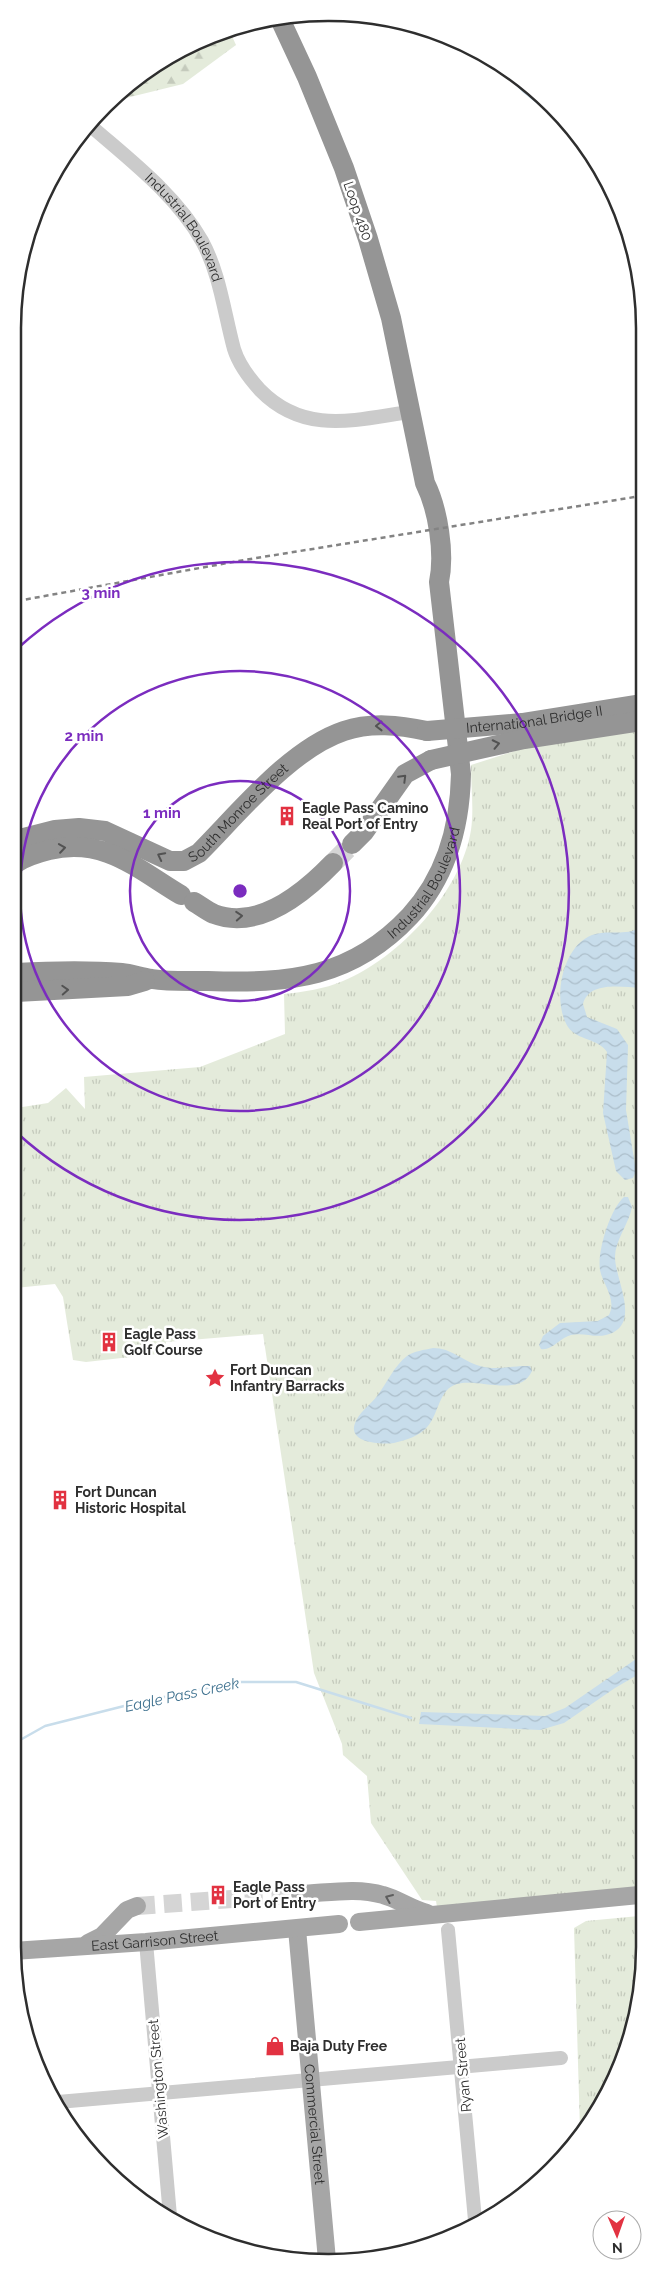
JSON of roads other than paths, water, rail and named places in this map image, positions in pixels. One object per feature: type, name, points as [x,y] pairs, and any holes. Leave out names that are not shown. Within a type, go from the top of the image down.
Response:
[{"type":"highway","name":"Loop 480","points":[[283,25],[307,77],[344,168],[368,239],[391,318],[409,412]]},
{"type":"highway","name":"Industrial Boulevard","points":[[21,973],[88,971],[126,973],[152,979],[248,982],[318,974],[343,965],[371,949],[398,928],[420,905],[448,856],[461,802],[459,739],[439,582],[430,563],[420,501],[425,483],[409,412]]},
{"type":"highway","name":"International Bridge II","points":[[427,730],[522,723],[636,705]]},
{"type":"highway","name":"International Bridge II","points":[[352,844],[364,832],[405,774],[431,760],[524,738],[636,721]]},
{"type":"highway","name":"South Monroe Street","points":[[21,860],[35,853],[112,833],[170,860],[184,861],[199,853],[277,775],[322,741],[345,731],[370,726],[399,725],[427,730]]},
{"type":"highway","name":"South Monroe Street","points":[[21,839],[55,830],[89,838],[100,849],[117,856],[215,914],[234,917],[255,915],[275,908],[298,895],[333,863]]},
{"type":"highway","name":"Industrial Boulevard","points":[[21,992],[128,986],[152,979]]},
{"type":"main road","points":[[300,1894],[367,1892],[383,1895],[414,1910],[436,1915]]},
{"type":"main road","points":[[359,1922],[636,1895]]},
{"type":"main road","points":[[81,1946],[102,1936],[128,1910],[137,1906]]},
{"type":"main road","name":"East Garrison Street","points":[[21,1950],[146,1942],[339,1924]]},
{"type":"main road","name":"Commercial Street","points":[[297,1929],[326,2254]]},
{"type":"street","name":"Industrial Boulevard","points":[[94,129],[155,183],[182,211],[202,240],[220,285],[235,351],[248,378],[272,402],[297,415],[318,421],[345,421],[409,412]]},
{"type":"street","name":"Ryan Street","points":[[448,1930],[475,2217]]},
{"type":"street","name":"Washington Street","points":[[146,1942],[169,2209]]},
{"type":"street","points":[[63,2102],[561,2058]]},
{"type":"water","points":[[635,930],[636,988],[607,987],[599,989],[586,997],[583,1004],[587,1017],[617,1029],[628,1045],[626,1110],[636,1171],[633,1178],[625,1180],[616,1171],[603,1113],[607,1052],[599,1044],[577,1035],[568,1027],[563,1016],[560,990],[562,976],[567,963],[581,941],[598,933],[629,932]]},
{"type":"water","points":[[624,1197],[628,1197],[632,1207],[617,1244],[615,1257],[624,1301],[625,1312],[623,1322],[617,1330],[606,1335],[571,1335],[549,1348],[541,1349],[539,1345],[543,1336],[560,1323],[598,1321],[609,1315],[611,1303],[609,1292],[600,1270],[601,1253],[609,1221]]},
{"type":"water","points":[[433,1348],[446,1350],[480,1366],[493,1368],[530,1366],[532,1371],[526,1379],[518,1384],[466,1383],[451,1387],[443,1396],[428,1426],[417,1435],[408,1439],[394,1443],[372,1443],[359,1438],[355,1433],[354,1427],[357,1419],[377,1396],[402,1360],[410,1354]]},
{"type":"water","points":[[636,1659],[636,1676],[564,1723],[540,1730],[419,1724],[421,1712],[545,1716],[565,1708]]},
{"type":"waterway","points":[[522,89],[534,99]]},
{"type":"waterway","name":"Eagle Pass Creek","points":[[21,1740],[45,1726],[136,1703],[235,1682],[296,1682],[411,1718]]},
{"type":"tunnel","points":[[333,863],[352,844]]},
{"type":"tunnel","points":[[137,1906],[300,1894]]},
{"type":"railway","points":[[21,600],[244,560],[636,497]]},
{"type":"place","name":"Eagle Pass Camino Real Port of Entry","points":[[287,816]]},
{"type":"place","name":"Eagle Pass Golf Course","points":[[109,1342]]},
{"type":"place","name":"Fort Duncan Infantry Barracks","points":[[215,1378]]},
{"type":"place","name":"Fort Duncan Historic Hospital","points":[[60,1500]]},
{"type":"place","name":"Eagle Pass Port of Entry","points":[[218,1895]]},
{"type":"place","name":"Baja Duty Free","points":[[275,2046]]}]
